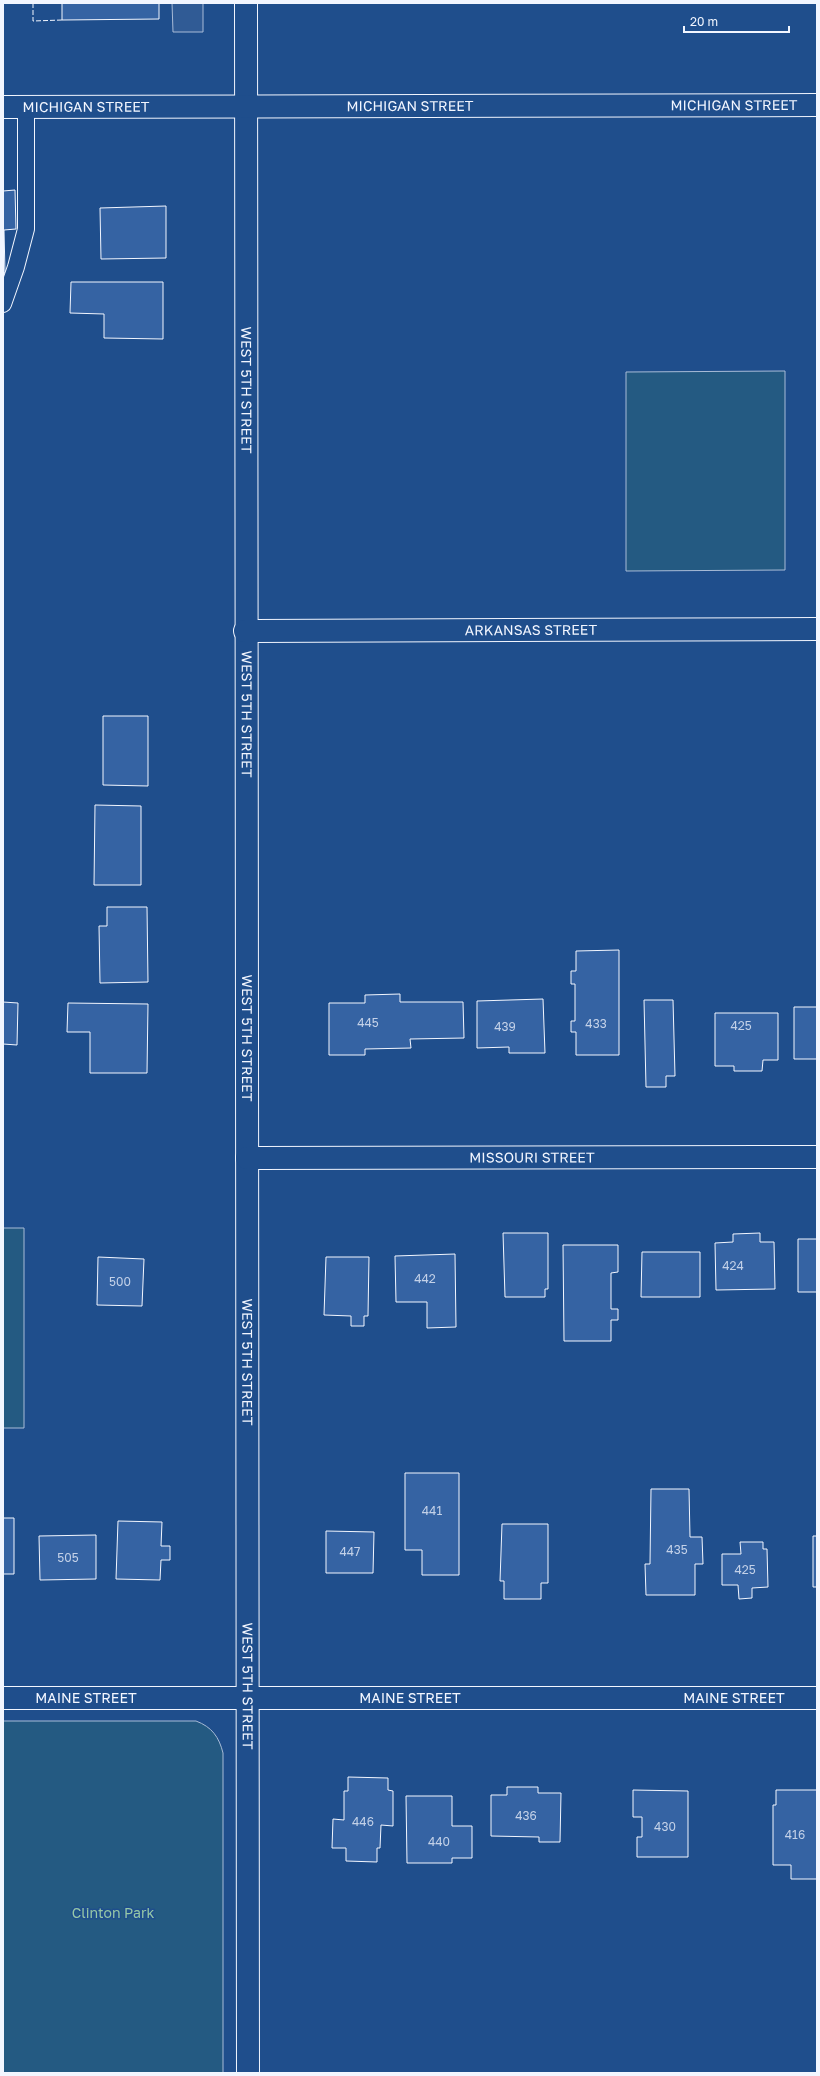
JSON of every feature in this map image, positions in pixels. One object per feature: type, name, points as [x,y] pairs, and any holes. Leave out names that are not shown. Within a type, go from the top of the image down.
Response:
[{"type":"street","name":"WEST 5TH STREET","points":[[246,3],[245,631],[248,2073]]},
{"type":"street","name":"MICHIGAN STREET","points":[[3,107],[817,105]]},
{"type":"street","name":"ARKANSAS STREET","points":[[245,631],[817,629]]},
{"type":"street","name":"MISSOURI STREET","points":[[247,1158],[817,1157]]},
{"type":"street","name":"MAINE STREET","points":[[3,1698],[817,1698]]},
{"type":"lane","points":[[3,304],[16,268],[26,229],[26,107]]},
{"type":"green space","points":[[785,371],[785,570],[626,571],[626,372]]},
{"type":"green space","points":[[3,1228],[24,1228],[24,1428],[3,1428]]},
{"type":"green space","name":"Clinton Park","points":[[3,1721],[196,1721],[206,1726],[217,1737],[223,1753],[223,2073],[3,2073]]},
{"type":"shaded area","points":[[172,3],[203,3],[203,32],[173,32]]},
{"type":"building","points":[[62,3],[159,3],[159,19],[62,20]]},
{"type":"building","points":[[15,190],[16,229],[4,230],[5,273],[3,273],[3,191]]},
{"type":"building","points":[[166,206],[166,258],[101,259],[100,208]]},
{"type":"building","points":[[71,282],[163,282],[163,339],[104,338],[104,314],[70,313]]},
{"type":"building","points":[[103,716],[148,716],[148,786],[103,785]]},
{"type":"building","points":[[95,805],[141,806],[141,885],[94,885]]},
{"type":"building","points":[[107,907],[147,907],[148,982],[100,983],[99,926],[107,926]]},
{"type":"building","points":[[619,950],[619,1055],[576,1055],[576,1032],[571,1032],[571,1021],[575,1021],[575,984],[571,984],[571,971],[576,971],[576,951]]},
{"type":"building","points":[[400,994],[400,1002],[463,1002],[464,1038],[410,1039],[411,1048],[365,1049],[365,1055],[329,1055],[329,1003],[365,1003],[365,995]]},
{"type":"building","points":[[543,999],[545,1053],[509,1053],[509,1047],[477,1048],[477,1001]]},
{"type":"building","points":[[644,1000],[673,1000],[675,1076],[666,1076],[666,1087],[646,1087]]},
{"type":"building","points":[[3,1002],[18,1003],[17,1045],[3,1044]]},
{"type":"building","points":[[68,1003],[148,1004],[147,1073],[90,1073],[90,1032],[67,1032]]},
{"type":"building","points":[[794,1007],[817,1007],[817,1059],[794,1059]]},
{"type":"building","points":[[715,1013],[778,1013],[778,1060],[763,1060],[762,1071],[734,1071],[734,1066],[715,1066]]},
{"type":"building","points":[[503,1233],[548,1233],[548,1289],[545,1289],[545,1297],[505,1297]]},
{"type":"building","points":[[760,1233],[760,1242],[774,1242],[775,1289],[716,1290],[715,1243],[733,1242],[733,1234]]},
{"type":"building","points":[[798,1239],[817,1239],[817,1292],[798,1292]]},
{"type":"building","points":[[563,1245],[618,1245],[618,1272],[611,1273],[611,1309],[618,1309],[618,1320],[611,1320],[611,1341],[564,1341]]},
{"type":"building","points":[[642,1252],[700,1252],[700,1297],[641,1297]]},
{"type":"building","points":[[455,1254],[456,1327],[427,1328],[427,1302],[396,1302],[395,1256]]},
{"type":"building","points":[[98,1257],[144,1259],[142,1306],[97,1305]]},
{"type":"building","points":[[326,1257],[369,1257],[368,1316],[364,1316],[364,1326],[351,1326],[351,1316],[324,1315]]},
{"type":"building","points":[[405,1473],[459,1473],[459,1575],[422,1575],[422,1550],[405,1550]]},
{"type":"building","points":[[651,1489],[689,1489],[690,1537],[702,1537],[703,1564],[695,1564],[695,1595],[646,1595],[645,1564],[650,1564]]},
{"type":"building","points":[[3,1518],[14,1518],[14,1574],[3,1574]]},
{"type":"building","points":[[118,1521],[162,1522],[161,1546],[170,1546],[170,1560],[161,1560],[160,1580],[116,1579]]},
{"type":"building","points":[[502,1524],[548,1524],[548,1583],[541,1583],[541,1599],[504,1599],[504,1581],[500,1581]]},
{"type":"building","points":[[326,1531],[374,1532],[373,1573],[326,1573]]},
{"type":"building","points":[[96,1535],[96,1579],[40,1580],[39,1536]]},
{"type":"building","points":[[813,1536],[817,1536],[817,1587],[813,1587]]},
{"type":"building","points":[[740,1542],[763,1542],[763,1549],[767,1549],[768,1587],[752,1588],[752,1598],[739,1599],[738,1585],[722,1585],[722,1554],[741,1554]]},
{"type":"building","points":[[348,1777],[388,1778],[388,1790],[393,1791],[393,1826],[381,1825],[380,1848],[377,1848],[377,1862],[346,1861],[346,1848],[332,1848],[333,1819],[344,1820],[344,1791],[348,1791]]},
{"type":"building","points":[[507,1787],[538,1787],[538,1793],[561,1793],[560,1842],[539,1842],[539,1837],[491,1836],[491,1795],[507,1795]]},
{"type":"building","points":[[633,1790],[688,1791],[688,1857],[637,1857],[637,1837],[642,1837],[642,1817],[633,1817]]},
{"type":"building","points":[[776,1790],[817,1790],[817,1879],[791,1879],[791,1865],[773,1865],[773,1805],[776,1805]]},
{"type":"building","points":[[406,1796],[452,1796],[452,1826],[472,1826],[472,1858],[452,1858],[452,1863],[407,1863]]},
{"type":"fence","points":[[33,3],[33,21],[62,20]]}]
